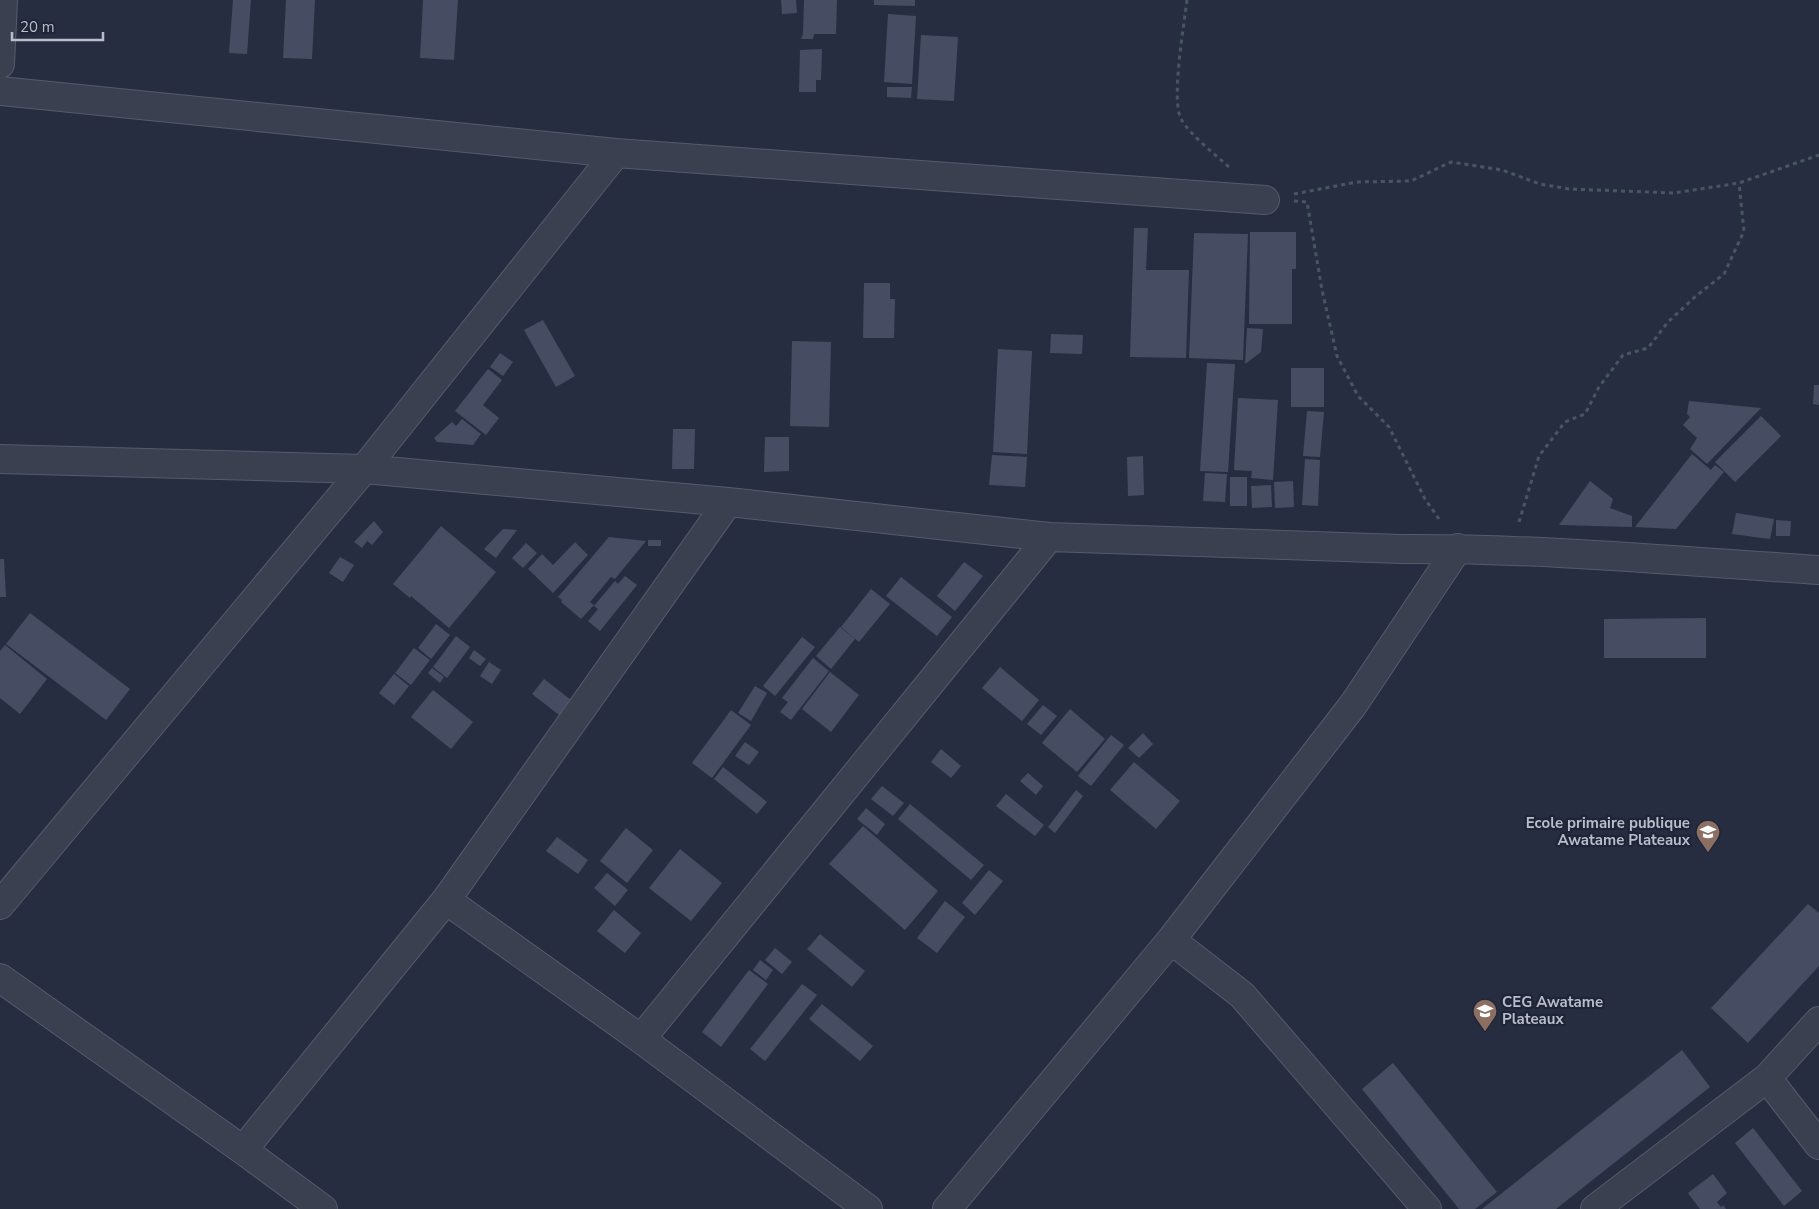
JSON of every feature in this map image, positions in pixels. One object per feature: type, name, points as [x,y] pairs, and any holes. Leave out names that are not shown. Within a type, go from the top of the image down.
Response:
[{"type":"street","points":[[0,64],[3,0]]},
{"type":"street","points":[[0,90],[616,153],[1264,200]]},
{"type":"street","points":[[0,905],[364,468],[616,153]]},
{"type":"street","points":[[0,459],[364,468],[728,502],[1050,537],[1391,548],[1458,548],[1570,553],[1819,570]]},
{"type":"street","points":[[243,1150],[446,900],[728,502]]},
{"type":"street","points":[[641,1039],[1050,537]]},
{"type":"street","points":[[946,1209],[1171,940],[1353,705],[1458,548]]},
{"type":"street","points":[[446,900],[641,1039],[868,1209]]},
{"type":"street","points":[[1171,940],[1242,995],[1427,1209]]},
{"type":"street","points":[[0,978],[323,1209]]},
{"type":"street","points":[[1595,1209],[1767,1078],[1819,1021]]},
{"type":"street","points":[[1767,1078],[1819,1145]]},
{"type":"path","points":[[1187,0],[1177,87],[1181,118],[1198,139],[1264,200],[1307,202],[1322,290],[1337,356],[1358,396],[1389,426],[1426,499],[1458,548]]},
{"type":"path","points":[[1264,200],[1357,182],[1411,181],[1451,162],[1502,170],[1540,184],[1569,189],[1674,193],[1739,183],[1819,155]]},
{"type":"path","points":[[1516,552],[1520,519],[1539,456],[1565,422],[1585,414],[1599,387],[1624,355],[1648,348],[1668,322],[1696,296],[1724,274],[1744,231],[1739,183]]},
{"type":"building","points":[[233,0],[251,0],[247,54],[229,53]]},
{"type":"building","points":[[286,0],[315,0],[312,59],[283,58]]},
{"type":"building","points":[[423,0],[458,0],[454,60],[420,58]]},
{"type":"building","points":[[781,0],[796,0],[797,13],[782,14]]},
{"type":"building","points":[[804,0],[837,0],[836,34],[814,34],[813,39],[801,39],[803,34]]},
{"type":"building","points":[[874,0],[915,0],[915,6],[874,5]]},
{"type":"building","points":[[888,14],[916,16],[912,84],[884,82]]},
{"type":"building","points":[[921,35],[958,37],[954,101],[917,99]]},
{"type":"building","points":[[822,49],[821,80],[816,80],[816,92],[799,92],[800,50]]},
{"type":"building","points":[[887,87],[912,87],[911,98],[887,97]]},
{"type":"building","points":[[1134,228],[1148,228],[1146,270],[1189,270],[1186,358],[1130,357]]},
{"type":"building","points":[[1250,232],[1296,232],[1296,269],[1292,269],[1292,324],[1249,324]]},
{"type":"building","points":[[1194,233],[1248,234],[1243,360],[1189,358]]},
{"type":"building","points":[[864,283],[890,283],[890,299],[895,299],[894,338],[863,338]]},
{"type":"building","points":[[543,320],[575,376],[556,387],[524,330]]},
{"type":"building","points":[[1247,328],[1263,329],[1261,352],[1245,364]]},
{"type":"building","points":[[1051,334],[1083,335],[1082,354],[1050,353]]},
{"type":"building","points":[[792,341],[831,342],[829,427],[790,426]]},
{"type":"building","points":[[998,349],[1032,351],[1027,454],[993,452]]},
{"type":"building","points":[[500,353],[513,362],[503,376],[490,367]]},
{"type":"building","points":[[1207,363],[1235,364],[1228,472],[1200,471]]},
{"type":"building","points":[[1291,368],[1324,368],[1324,407],[1291,407]]},
{"type":"building","points":[[488,369],[502,380],[483,405],[499,418],[486,435],[455,411]]},
{"type":"building","points":[[1814,385],[1819,385],[1819,405],[1813,404]]},
{"type":"building","points":[[1238,398],[1278,400],[1273,480],[1251,478],[1252,471],[1234,470]]},
{"type":"building","points":[[1689,401],[1761,408],[1707,464],[1690,449],[1697,438],[1683,425],[1690,417],[1687,414]]},
{"type":"building","points":[[1307,411],[1324,412],[1320,457],[1303,456]]},
{"type":"building","points":[[1761,416],[1781,436],[1735,482],[1715,462]]},
{"type":"building","points":[[462,419],[481,434],[473,445],[437,442],[434,438],[452,422],[456,426]]},
{"type":"building","points":[[673,429],[695,429],[694,469],[672,469]]},
{"type":"building","points":[[765,437],[789,437],[789,471],[764,472]]},
{"type":"building","points":[[1692,454],[1711,470],[1715,465],[1724,472],[1676,529],[1635,527]]},
{"type":"building","points":[[992,455],[1027,457],[1025,487],[989,485]]},
{"type":"building","points":[[1143,456],[1144,495],[1128,496],[1127,457]]},
{"type":"building","points":[[1305,459],[1320,460],[1318,506],[1302,505]]},
{"type":"building","points":[[1205,473],[1227,474],[1225,502],[1203,501]]},
{"type":"building","points":[[1230,477],[1247,477],[1247,506],[1230,506]]},
{"type":"building","points":[[1293,481],[1294,507],[1275,508],[1274,482]]},
{"type":"building","points":[[1590,481],[1613,499],[1610,508],[1632,516],[1632,527],[1559,525]]},
{"type":"building","points":[[1271,485],[1272,507],[1252,508],[1251,486]]},
{"type":"building","points":[[1736,513],[1774,519],[1770,539],[1732,534]]},
{"type":"building","points":[[1776,520],[1791,521],[1790,536],[1776,536]]},
{"type":"building","points":[[374,521],[383,532],[372,545],[367,541],[362,548],[354,542]]},
{"type":"building","points":[[441,526],[496,572],[449,628],[411,596],[410,598],[393,584]]},
{"type":"building","points":[[503,529],[517,530],[496,558],[484,549]]},
{"type":"building","points":[[609,537],[646,541],[615,579],[611,577],[590,602],[594,605],[581,619],[561,602],[562,600],[558,597]]},
{"type":"building","points":[[648,540],[661,540],[661,546],[648,546]]},
{"type":"building","points":[[575,542],[588,555],[553,593],[528,569],[542,554],[553,565]]},
{"type":"building","points":[[526,543],[537,553],[523,568],[512,558]]},
{"type":"building","points":[[340,557],[354,565],[343,582],[329,573]]},
{"type":"building","points":[[0,559],[4,559],[6,597],[0,597]]},
{"type":"building","points":[[964,562],[983,576],[955,611],[937,596]]},
{"type":"building","points":[[625,576],[637,585],[600,631],[588,621],[598,609],[594,606],[615,581],[618,584]]},
{"type":"building","points":[[901,577],[952,617],[937,636],[886,596]]},
{"type":"building","points":[[871,589],[890,604],[859,642],[841,627]]},
{"type":"building","points":[[30,613],[130,689],[106,720],[6,644]]},
{"type":"building","points":[[1706,618],[1706,658],[1604,658],[1604,619]]},
{"type":"building","points":[[436,624],[450,635],[431,659],[418,648]]},
{"type":"building","points":[[840,627],[855,639],[831,669],[816,656]]},
{"type":"building","points":[[456,636],[470,647],[447,678],[433,667]]},
{"type":"building","points":[[802,637],[815,647],[775,696],[763,686]]},
{"type":"building","points":[[5,645],[47,679],[20,714],[0,698],[0,651]]},
{"type":"building","points":[[414,648],[430,660],[411,685],[395,673]]},
{"type":"building","points":[[474,650],[486,659],[480,666],[469,658]]},
{"type":"building","points":[[813,658],[829,671],[791,720],[780,712],[788,702],[782,698]]},
{"type":"building","points":[[489,662],[501,670],[492,684],[480,676]]},
{"type":"building","points":[[1000,667],[1039,700],[1022,721],[982,688]]},
{"type":"building","points":[[432,668],[444,677],[440,683],[428,673]]},
{"type":"building","points":[[830,672],[859,695],[831,732],[802,709]]},
{"type":"building","points":[[394,674],[409,686],[394,705],[379,693]]},
{"type":"building","points":[[544,679],[575,703],[563,718],[532,694]]},
{"type":"building","points":[[755,686],[767,693],[751,721],[738,713]]},
{"type":"building","points":[[433,690],[473,722],[451,749],[411,717]]},
{"type":"building","points":[[1043,705],[1057,716],[1041,735],[1027,724]]},
{"type":"building","points":[[1070,709],[1105,739],[1077,772],[1042,743]]},
{"type":"building","points":[[731,710],[751,725],[712,778],[692,763]]},
{"type":"building","points":[[1143,733],[1153,744],[1139,758],[1128,748]]},
{"type":"building","points":[[1111,735],[1124,745],[1091,786],[1078,776]]},
{"type":"building","points":[[745,742],[759,752],[749,765],[735,756]]},
{"type":"building","points":[[941,749],[961,766],[951,778],[931,762]]},
{"type":"building","points":[[1134,762],[1180,801],[1156,829],[1110,790]]},
{"type":"building","points":[[723,767],[767,802],[757,814],[714,779]]},
{"type":"building","points":[[1028,773],[1043,786],[1036,795],[1020,781]]},
{"type":"building","points":[[882,786],[904,803],[893,816],[871,799]]},
{"type":"building","points":[[1076,790],[1083,796],[1055,833],[1048,827]]},
{"type":"building","points":[[1006,794],[1044,825],[1035,836],[996,806]]},
{"type":"building","points":[[910,804],[984,865],[971,880],[898,819]]},
{"type":"building","points":[[866,808],[885,824],[877,835],[857,819]]},
{"type":"building","points":[[863,826],[938,891],[905,930],[829,864]]},
{"type":"building","points":[[626,828],[653,850],[627,883],[600,861]]},
{"type":"building","points":[[557,837],[588,860],[578,874],[546,851]]},
{"type":"building","points":[[680,849],[722,883],[691,921],[649,888]]},
{"type":"building","points":[[989,870],[1003,881],[975,915],[962,903]]},
{"type":"building","points":[[607,873],[628,890],[615,906],[594,888]]},
{"type":"building","points":[[945,901],[965,917],[937,953],[917,938]]},
{"type":"building","points":[[1808,904],[1819,913],[1819,966],[1748,1043],[1711,1008]]},
{"type":"building","points":[[614,910],[641,933],[625,953],[597,931]]},
{"type":"building","points":[[820,934],[865,971],[852,987],[807,949]]},
{"type":"building","points":[[775,948],[792,962],[782,974],[765,960]]},
{"type":"building","points":[[760,960],[773,970],[766,980],[753,970]]},
{"type":"building","points":[[749,970],[768,984],[721,1047],[702,1032]]},
{"type":"building","points":[[802,984],[817,995],[765,1061],[750,1049]]},
{"type":"building","points":[[822,1004],[873,1046],[860,1061],[809,1019]]},
{"type":"building","points":[[1682,1050],[1710,1087],[1556,1209],[1482,1209]]},
{"type":"building","points":[[1393,1063],[1497,1192],[1475,1209],[1459,1209],[1362,1089]]},
{"type":"building","points":[[1753,1128],[1802,1191],[1784,1206],[1735,1143]]},
{"type":"building","points":[[1713,1174],[1727,1193],[1717,1202],[1726,1209],[1700,1209],[1688,1193]]},
{"type":"place","name":"Ecole primaire publique Awatame Plateaux","points":[[1708,853]]},
{"type":"place","name":"CEG Awatame Plateaux","points":[[1485,1032]]}]
